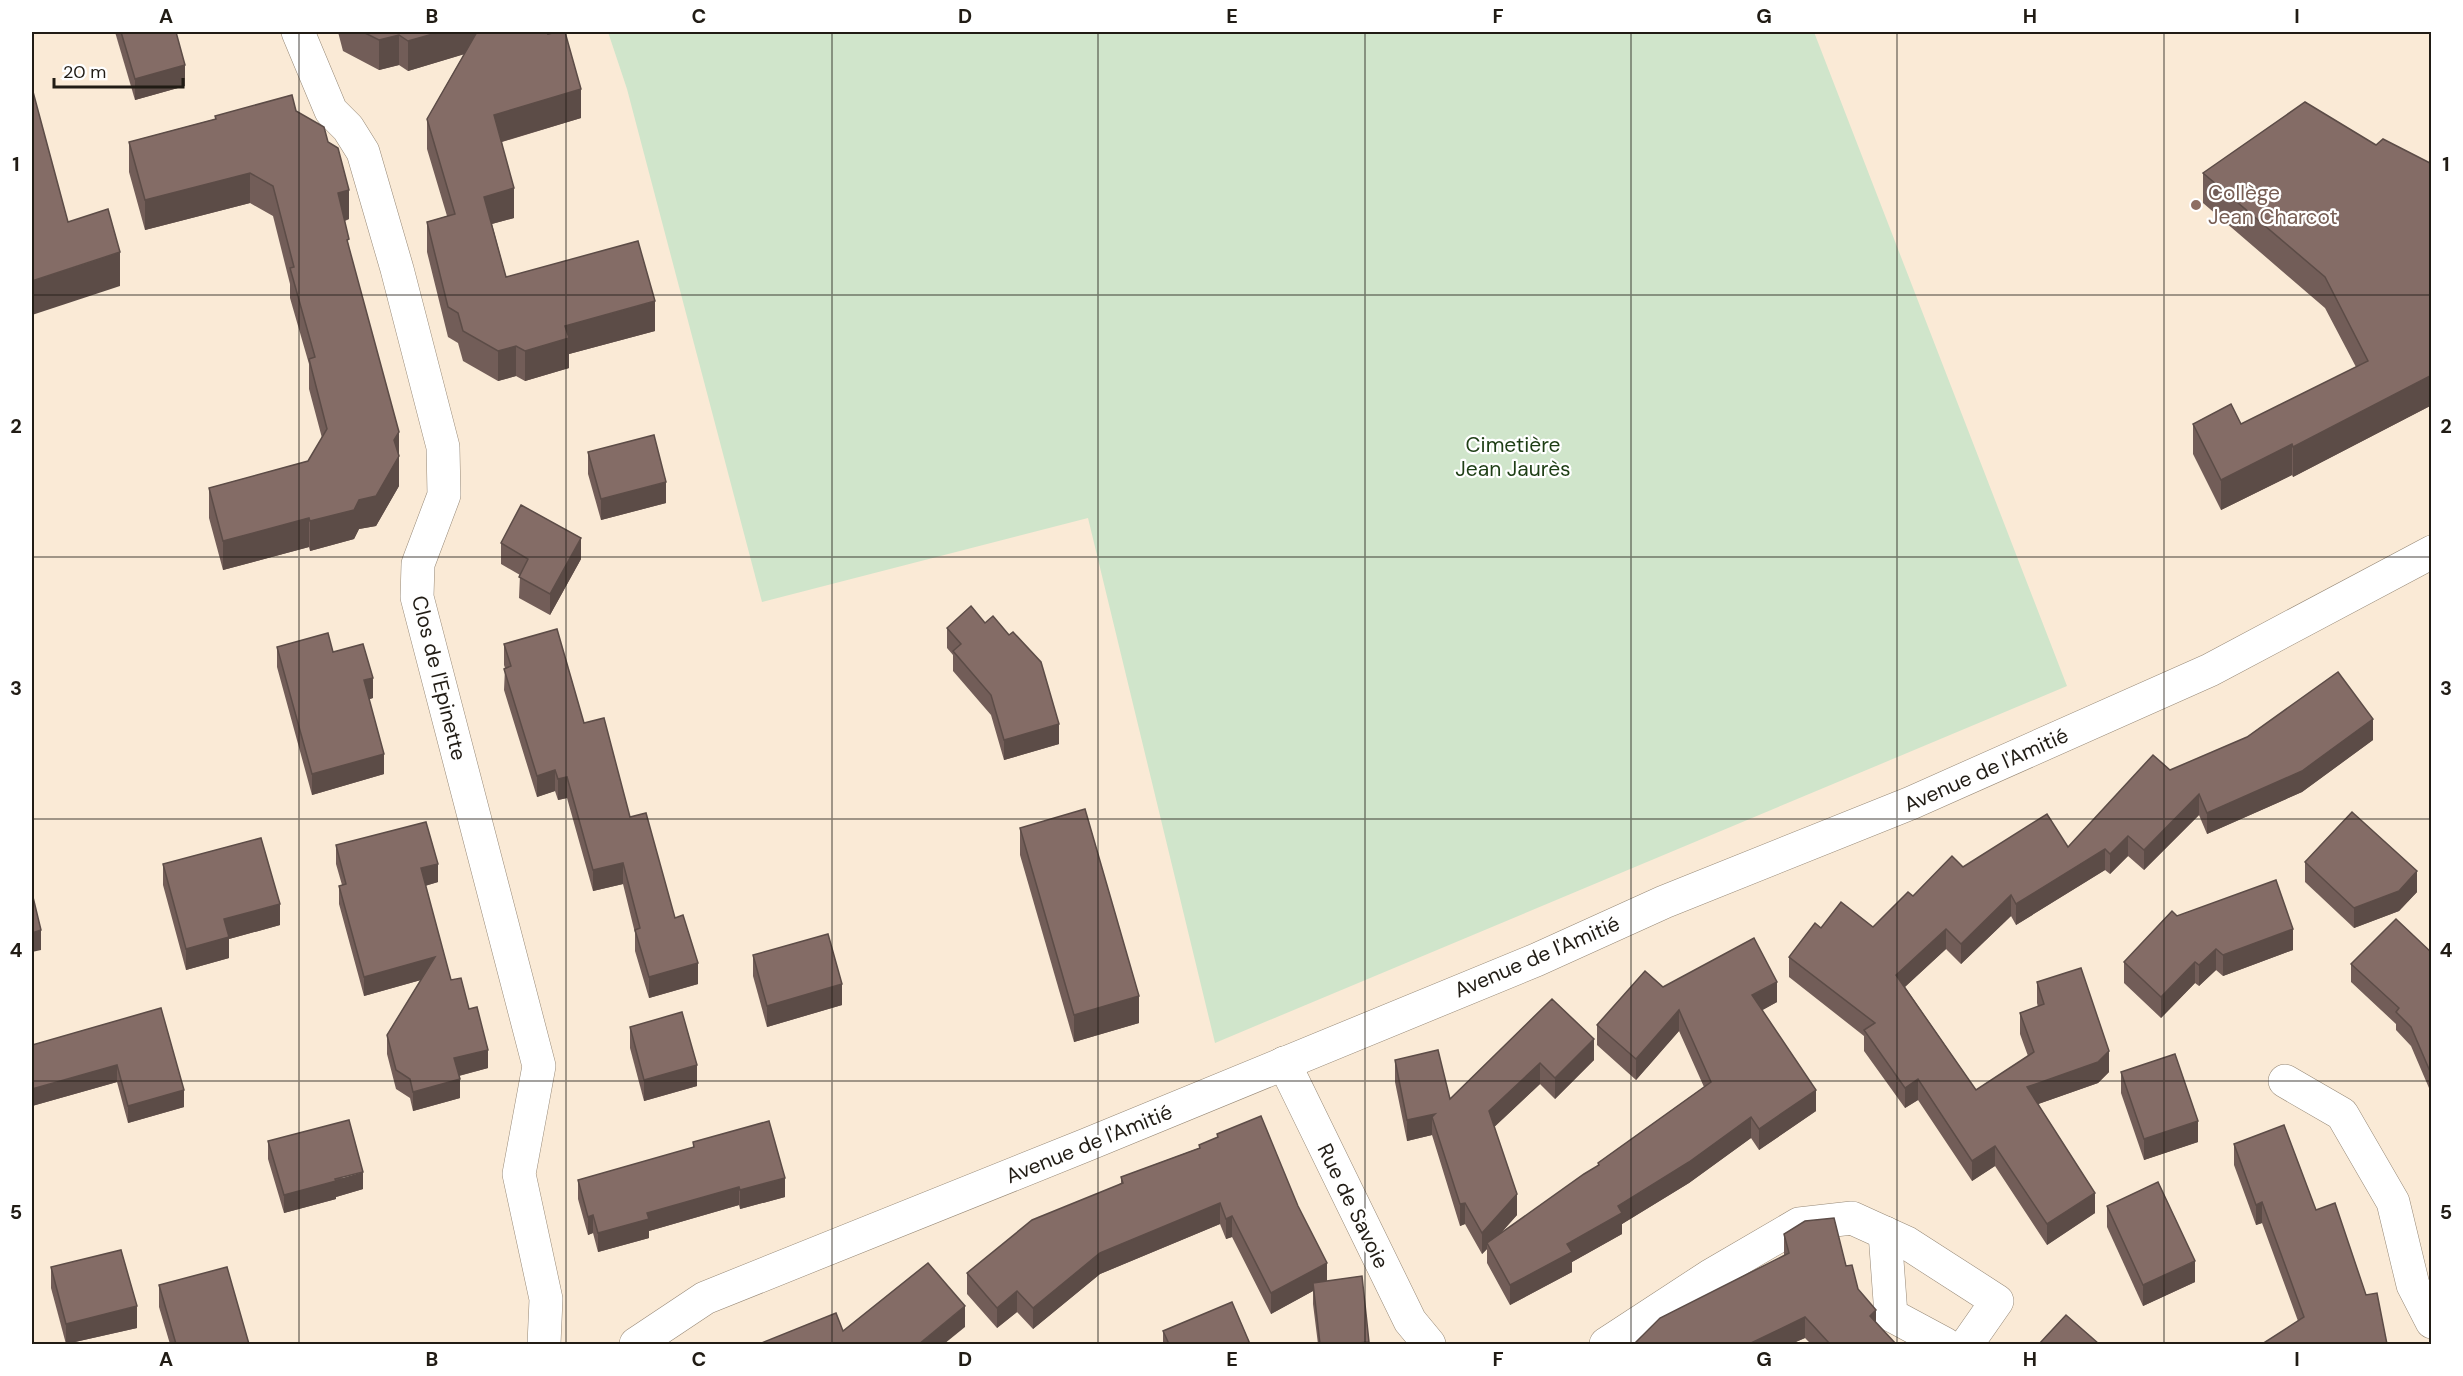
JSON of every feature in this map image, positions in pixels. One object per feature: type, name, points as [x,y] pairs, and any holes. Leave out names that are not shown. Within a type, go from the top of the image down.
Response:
[{"type":"street","name":"Clos de l'Epinette","points":[[298,32],[331,111],[348,128],[363,152],[397,269],[443,447],[444,495],[418,564],[417,597],[539,1066],[519,1174],[546,1299],[544,1344]]},
{"type":"street","name":"Avenue de l'Amitié","points":[[636,1344],[705,1298],[1086,1145],[1536,960],[1664,902],[1922,798],[2210,670],[2432,552]]},
{"type":"street","name":"Rue de Savoie","points":[[1284,1063],[1410,1321],[1429,1344]]},
{"type":"street","points":[[2285,1081],[2342,1114],[2393,1202],[2413,1286],[2432,1322]]},
{"type":"street","points":[[1606,1344],[1710,1276],[1800,1224],[1852,1218],[1906,1243],[1996,1301],[1967,1344]]},
{"type":"street","points":[[1885,1233],[1891,1315],[1945,1344]]},
{"type":"green space","name":"Cimetière Jean Jaurès","points":[[608,32],[1814,32],[2067,686],[1215,1043],[1088,518],[762,602],[627,89]]},
{"type":"building","points":[[121,32],[176,32],[185,65],[135,79]]},
{"type":"building","points":[[363,32],[440,32],[408,41],[399,35],[379,40]]},
{"type":"building","points":[[477,32],[548,32],[548,34],[565,32],[581,89],[494,115],[514,188],[484,197],[506,277],[638,241],[655,301],[565,326],[569,338],[525,351],[516,346],[498,351],[463,331],[458,313],[448,307],[427,222],[455,214],[427,119]]},
{"type":"building","points":[[32,88],[68,222],[108,209],[120,252],[32,281]]},
{"type":"building","points":[[292,95],[296,111],[324,127],[328,142],[338,148],[349,190],[338,193],[349,239],[347,240],[399,432],[394,440],[399,456],[376,496],[359,500],[354,510],[310,521],[309,518],[223,541],[209,488],[308,461],[327,429],[309,359],[315,357],[290,268],[294,267],[273,186],[250,173],[145,200],[129,142],[216,119],[215,116]]},
{"type":"building","points":[[2305,102],[2376,145],[2383,139],[2432,164],[2432,375],[2293,447],[2292,444],[2221,480],[2193,424],[2231,404],[2241,424],[2368,361],[2325,277],[2203,173]]},
{"type":"building","points":[[654,435],[666,482],[601,499],[588,452]]},
{"type":"building","points":[[521,505],[581,538],[550,594],[519,577],[528,559],[501,543]]},
{"type":"building","points":[[971,606],[985,623],[993,616],[1009,635],[1013,632],[1041,662],[1059,724],[1004,740],[991,695],[953,651],[961,644],[947,628]]},
{"type":"building","points":[[557,629],[584,723],[604,718],[630,817],[646,813],[675,918],[683,915],[698,963],[649,977],[635,930],[640,928],[623,863],[593,870],[567,777],[558,779],[555,770],[537,776],[504,669],[511,666],[504,644]]},
{"type":"building","points":[[328,633],[333,652],[363,644],[373,678],[364,680],[384,754],[312,774],[277,647]]},
{"type":"building","points":[[2338,672],[2373,719],[2302,771],[2207,813],[2199,794],[2144,850],[2128,836],[2110,854],[2105,849],[2016,904],[2011,895],[1961,944],[1946,929],[1896,975],[1976,1090],[2034,1052],[2020,1013],[2044,1004],[2037,982],[2081,968],[2109,1051],[2098,1062],[2027,1087],[2095,1193],[2047,1224],[1995,1146],[1972,1161],[1918,1079],[1905,1088],[1864,1030],[1875,1023],[1789,957],[1815,923],[1821,928],[1841,902],[1873,927],[1908,892],[1913,896],[1952,856],[1963,867],[2047,814],[2068,847],[2153,755],[2170,770],[2247,737]]},
{"type":"building","points":[[1085,809],[1139,996],[1074,1015],[1020,828]]},
{"type":"building","points":[[2352,812],[2417,871],[2399,891],[2354,908],[2305,862]]},
{"type":"building","points":[[426,822],[438,864],[421,868],[451,980],[461,978],[469,1009],[477,1007],[488,1050],[454,1058],[460,1079],[413,1092],[410,1079],[396,1070],[387,1035],[435,957],[364,977],[339,886],[346,884],[336,845]]},
{"type":"building","points":[[261,838],[280,904],[224,919],[229,937],[186,949],[163,864]]},
{"type":"building","points":[[2276,880],[2293,929],[2223,955],[2216,949],[2199,965],[2195,962],[2161,997],[2124,962],[2172,911],[2177,916]]},
{"type":"building","points":[[32,893],[41,930],[32,933]]},
{"type":"building","points":[[2396,919],[2432,953],[2432,1076],[2411,1027],[2396,1012],[2399,1008],[2351,964]]},
{"type":"building","points":[[828,934],[842,984],[767,1006],[753,955]]},
{"type":"building","points":[[1754,938],[1777,982],[1752,995],[1816,1090],[1759,1129],[1751,1117],[1689,1162],[1618,1206],[1622,1213],[1567,1244],[1572,1252],[1510,1285],[1487,1243],[1599,1165],[1598,1163],[1711,1082],[1679,1010],[1636,1059],[1597,1025],[1645,971],[1663,987]]},
{"type":"building","points":[[1552,999],[1594,1039],[1555,1078],[1540,1063],[1489,1111],[1517,1194],[1482,1233],[1465,1203],[1460,1204],[1432,1117],[1435,1114],[1407,1120],[1395,1060],[1438,1050],[1450,1099]]},
{"type":"building","points":[[161,1008],[184,1090],[128,1106],[117,1065],[32,1089],[32,1045]]},
{"type":"building","points":[[682,1012],[697,1065],[644,1080],[630,1027]]},
{"type":"building","points":[[2175,1054],[2198,1121],[2144,1139],[2121,1072]]},
{"type":"building","points":[[1261,1116],[1298,1206],[1327,1263],[1271,1293],[1232,1216],[1226,1219],[1220,1203],[1100,1253],[1033,1308],[1017,1291],[997,1308],[967,1273],[1032,1220],[1123,1183],[1121,1177],[1200,1148],[1199,1145],[1218,1137],[1217,1134]]},
{"type":"building","points":[[349,1120],[363,1172],[284,1195],[268,1141]]},
{"type":"building","points":[[769,1121],[785,1178],[740,1190],[739,1187],[647,1213],[649,1219],[598,1233],[593,1215],[588,1217],[578,1180],[694,1147],[693,1142]]},
{"type":"building","points":[[2284,1125],[2316,1210],[2335,1203],[2366,1295],[2377,1293],[2387,1344],[2262,1344],[2304,1317],[2262,1202],[2256,1205],[2234,1144]]},
{"type":"building","points":[[2158,1182],[2195,1261],[2143,1285],[2107,1206]]},
{"type":"building","points":[[1834,1218],[1846,1266],[1852,1265],[1858,1289],[1876,1310],[1870,1316],[1896,1344],[1830,1344],[1805,1317],[1749,1344],[1635,1343],[1660,1318],[1789,1253],[1784,1234],[1805,1221]]},
{"type":"building","points":[[121,1250],[137,1306],[66,1324],[51,1267]]},
{"type":"building","points":[[928,1263],[965,1306],[919,1344],[759,1344],[836,1313],[843,1331]]},
{"type":"building","points":[[227,1267],[249,1344],[176,1344],[159,1285]]},
{"type":"building","points":[[1362,1276],[1369,1342],[1320,1344],[1313,1283]]},
{"type":"building","points":[[1232,1302],[1250,1344],[1169,1344],[1163,1331]]},
{"type":"building","points":[[2066,1315],[2099,1344],[2039,1344]]},
{"type":"place","name":"Collège Jean Charcot","points":[[2196,205]]}]
